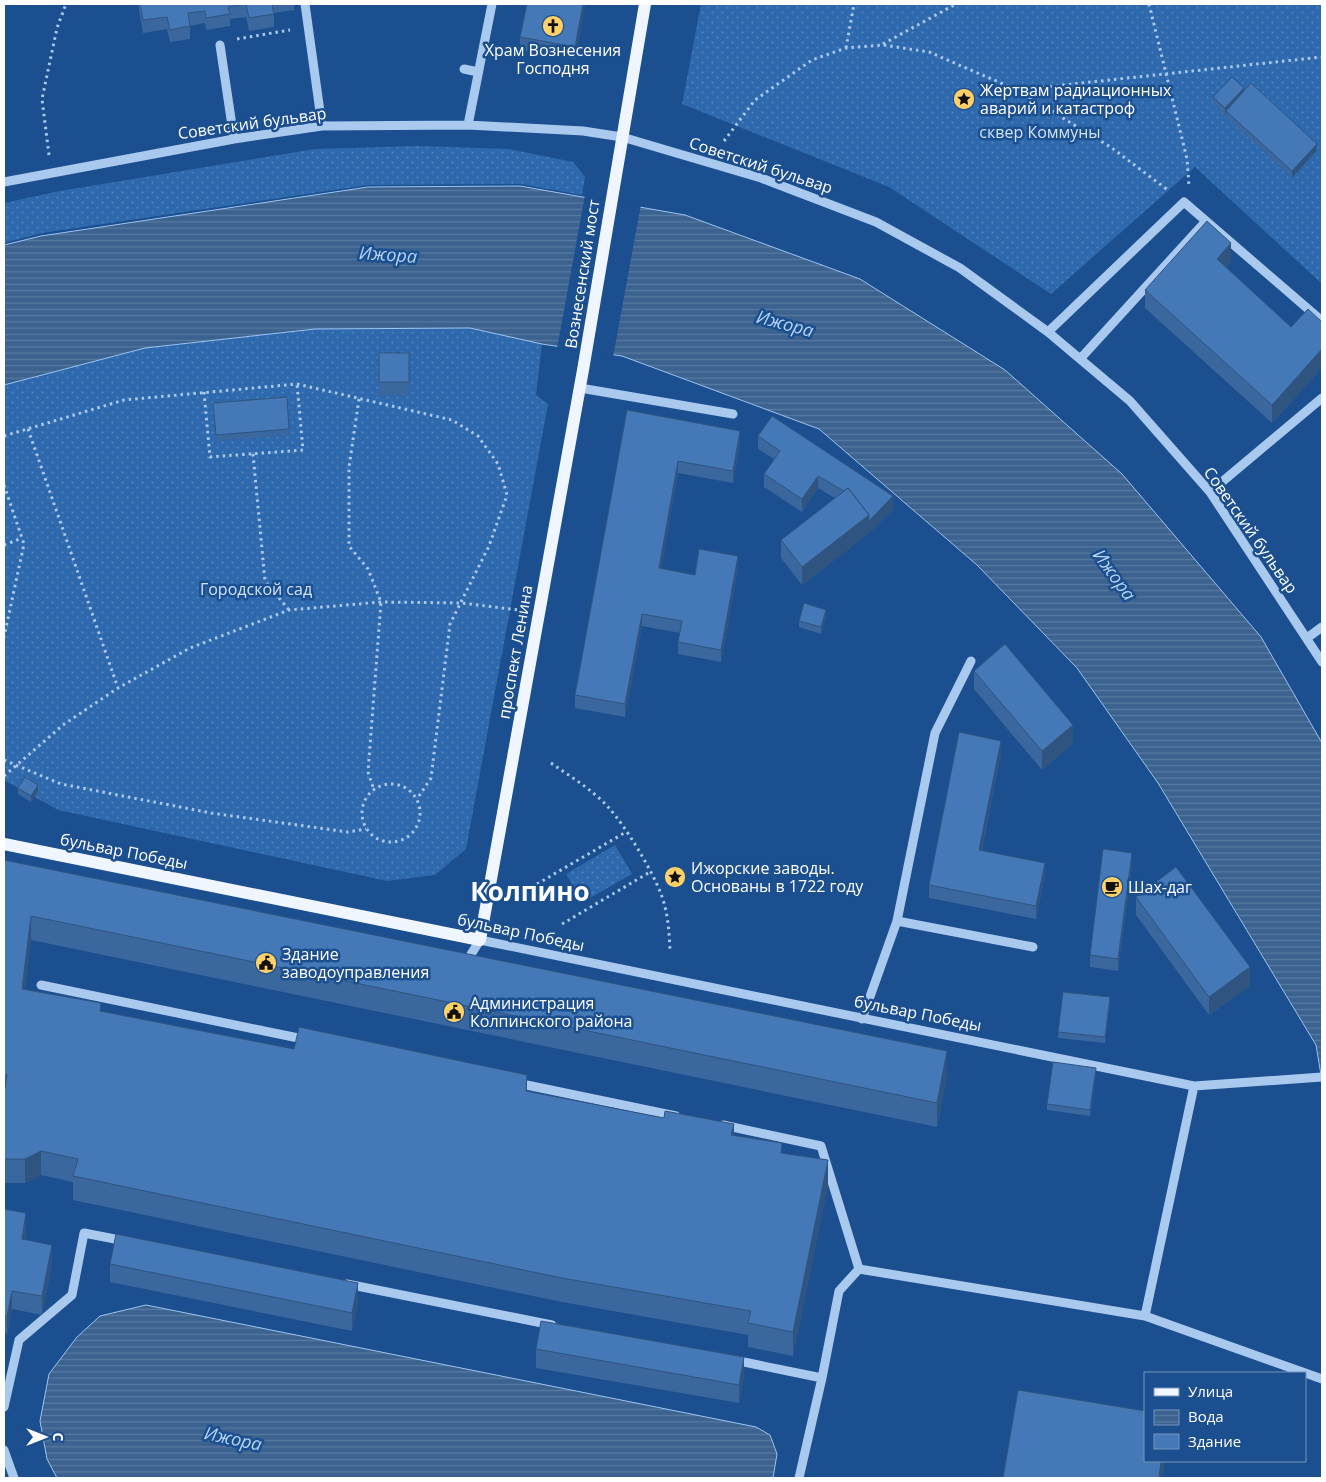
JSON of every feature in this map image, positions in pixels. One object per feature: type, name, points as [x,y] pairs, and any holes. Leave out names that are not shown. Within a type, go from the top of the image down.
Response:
[{"type":"main road","points":[[622,137],[645,4]]},
{"type":"main road","name":"Вознесенский мост","points":[[583,370],[622,137]]},
{"type":"main road","name":"проспект Ленина","points":[[480,940],[583,370]]},
{"type":"main road","name":"бульвар Победы","points":[[4,844],[480,940]]},
{"type":"street","points":[[305,4],[322,126]]},
{"type":"street","points":[[468,125],[492,4]]},
{"type":"street","points":[[224,43],[234,139]]},
{"type":"street","points":[[464,69],[478,72]]},
{"type":"street","name":"Советский бульвар","points":[[4,182],[234,139],[322,126],[468,125],[583,131],[622,137],[761,178],[876,222],[960,268],[1048,332],[1130,401],[1210,492],[1322,662]]},
{"type":"street","points":[[1048,332],[1184,202],[1322,321]]},
{"type":"street","points":[[1080,359],[1206,221]]},
{"type":"street","points":[[580,388],[733,414]]},
{"type":"street","points":[[1210,492],[1322,398]]},
{"type":"street","points":[[1307,638],[1322,626]]},
{"type":"street","points":[[862,1019],[897,921],[935,733],[971,661]]},
{"type":"street","points":[[897,921],[1033,947]]},
{"type":"street","points":[[462,976],[464,967],[480,940]]},
{"type":"street","name":"бульвар Победы","points":[[480,940],[1194,1086],[1320,1077]]},
{"type":"street","points":[[41,985],[314,1041]]},
{"type":"street","points":[[509,1082],[684,1118]]},
{"type":"street","points":[[1145,1316],[1194,1086]]},
{"type":"street","points":[[714,1124],[821,1146],[859,1269]]},
{"type":"street","points":[[4,1407],[19,1340],[72,1295],[84,1233],[132,1242]]},
{"type":"street","points":[[859,1269],[1145,1316],[1305,1372]]},
{"type":"street","points":[[799,1478],[822,1378],[839,1291],[859,1269]]},
{"type":"street","points":[[336,1282],[560,1326]]},
{"type":"street","points":[[725,1358],[822,1378]]},
{"type":"street","points":[[1306,1372],[1322,1378]]},
{"type":"street","points":[[4,1450],[14,1478]]},
{"type":"path","points":[[49,156],[42,99],[57,28],[66,4]]},
{"type":"path","points":[[846,48],[854,4]]},
{"type":"path","points":[[883,45],[956,4]]},
{"type":"path","points":[[724,141],[755,100],[812,60],[846,48],[883,45],[929,52],[1017,90],[1112,148],[1184,202],[1190,183],[1187,158],[1149,4]]},
{"type":"path","points":[[224,43],[308,27]]},
{"type":"path","points":[[1017,90],[1322,57]]},
{"type":"path","points":[[204,392],[210,457],[303,450],[297,384]]},
{"type":"path","points":[[4,436],[124,400],[297,384],[452,420],[478,436],[498,464],[507,495],[489,546],[450,624],[431,778],[417,799]]},
{"type":"path","points":[[360,398],[349,467],[349,546],[368,569],[381,602],[368,772],[374,790]]},
{"type":"path","points":[[28,429],[118,688]]},
{"type":"path","points":[[253,454],[265,581],[289,610]]},
{"type":"path","points":[[4,486],[24,544],[4,637]]},
{"type":"path","points":[[4,545],[22,538]]},
{"type":"path","points":[[4,776],[63,725],[118,688],[190,648],[289,610],[330,608],[381,602],[461,603],[519,610]]},
{"type":"path","points":[[4,760],[62,784],[211,813],[348,832],[366,829]]},
{"type":"path","points":[[551,763],[582,785],[608,808],[626,832],[661,894],[668,920],[670,950]]},
{"type":"path","points":[[385,784],[398,785],[409,790],[417,799],[420,812],[419,824],[411,835],[400,842],[388,843],[375,838],[366,829],[362,819],[362,808],[366,798],[374,790],[385,784]]},
{"type":"path","points":[[537,884],[626,832]]},
{"type":"path","points":[[562,924],[650,872]]},
{"type":"green space","name":"сквер Коммуны","points":[[701,4],[1322,4],[1322,284],[1195,167],[1051,294],[889,187],[682,104]]},
{"type":"green space","points":[[418,146],[509,149],[573,162],[585,177],[582,195],[521,184],[368,185],[42,233],[4,243],[4,203],[60,191],[315,149]]},
{"type":"green space","name":"Городской сад","points":[[470,328],[542,344],[536,395],[548,404],[466,849],[435,875],[387,881],[58,810],[4,780],[4,385],[145,348],[315,329]]},
{"type":"green space","points":[[615,845],[632,874],[583,902],[566,874]]},
{"type":"water","name":"Ижора","points":[[520,186],[685,215],[860,279],[1005,370],[1122,474],[1261,637],[1322,743],[1322,1081],[1316,1045],[1158,783],[1077,668],[977,565],[819,429],[622,356],[542,344],[470,328],[315,329],[145,348],[4,385],[4,245],[41,236],[368,187]]},
{"type":"water","name":"Ижора","points":[[146,1305],[756,1427],[770,1435],[777,1454],[773,1478],[57,1478],[47,1459],[40,1421],[49,1374],[77,1337],[100,1316]]},
{"type":"pier","points":[[585,195],[641,204],[613,357],[557,349]]},
{"type":"building","points":[[140,4],[246,4],[228,7],[230,14],[206,18],[205,11],[188,13],[190,26],[170,30],[167,17],[143,20]]},
{"type":"building","points":[[246,4],[272,4],[274,14],[249,18]]},
{"type":"building","name":"Храм Вознесения Господня","points":[[527,4],[583,4],[575,47],[520,37]]},
{"type":"building","points":[[1232,77],[1244,88],[1225,108],[1213,97]]},
{"type":"building","points":[[1251,83],[1317,144],[1292,171],[1226,111]]},
{"type":"building","points":[[1207,221],[1231,243],[1217,259],[1291,327],[1308,309],[1322,322],[1322,349],[1272,405],[1145,290]]},
{"type":"building","points":[[379,353],[409,353],[409,382],[379,382]]},
{"type":"building","points":[[287,397],[289,429],[216,435],[213,403]]},
{"type":"building","points":[[627,410],[740,431],[733,471],[678,461],[659,568],[695,575],[699,549],[738,556],[721,650],[678,642],[682,621],[642,614],[625,704],[575,695]]},
{"type":"building","points":[[772,416],[893,496],[869,521],[869,515],[848,488],[844,491],[818,476],[802,499],[764,474],[780,451],[758,436]]},
{"type":"building","points":[[848,488],[869,515],[802,567],[781,540]]},
{"type":"building","points":[[804,603],[826,610],[821,627],[799,621]]},
{"type":"building","points":[[1005,644],[1073,725],[1042,751],[974,671]]},
{"type":"building","points":[[959,732],[1001,741],[979,850],[1045,863],[1036,906],[929,885]]},
{"type":"building","points":[[25,777],[38,785],[31,796],[18,788]]},
{"type":"building","points":[[1103,849],[1132,853],[1118,959],[1090,955]]},
{"type":"building","points":[[4,860],[947,1051],[937,1103],[31,916],[22,989],[101,1003],[100,1011],[294,1049],[299,1027],[527,1075],[526,1091],[664,1118],[665,1111],[734,1124],[731,1135],[782,1143],[781,1153],[828,1160],[793,1332],[748,1323],[751,1311],[562,1278],[73,1176],[78,1159],[41,1151],[25,1159],[4,1159],[4,1089],[7,1075],[4,1074]]},
{"type":"building","points":[[1176,867],[1250,967],[1209,997],[1136,897]]},
{"type":"building","points":[[1063,992],[1110,997],[1105,1037],[1058,1032]]},
{"type":"building","points":[[1053,1062],[1096,1068],[1090,1110],[1047,1104]]},
{"type":"building","points":[[4,1209],[26,1213],[22,1239],[52,1245],[42,1296],[12,1291],[7,1316],[4,1315]]},
{"type":"building","points":[[116,1234],[358,1283],[352,1313],[110,1264]]},
{"type":"building","points":[[541,1321],[744,1357],[739,1385],[536,1349]]},
{"type":"building","points":[[1018,1390],[1144,1411],[1144,1462],[1161,1462],[1159,1478],[1003,1478]]},
{"type":"place","name":"Храм Вознесения Господня","points":[[553,26]]},
{"type":"place","name":"Жертвам радиационных аварий и катастроф","points":[[964,99]]},
{"type":"place","name":"Ижорские заводы. Основаны в 1722 году","points":[[675,877]]},
{"type":"place","name":"Шах-даг","points":[[1112,887]]},
{"type":"place","name":"Здание заводоуправления","points":[[266,963]]},
{"type":"place","name":"Администрация Колпинского района","points":[[454,1012]]},
{"type":"district","name":"Колпино","points":[[530,892]]}]
